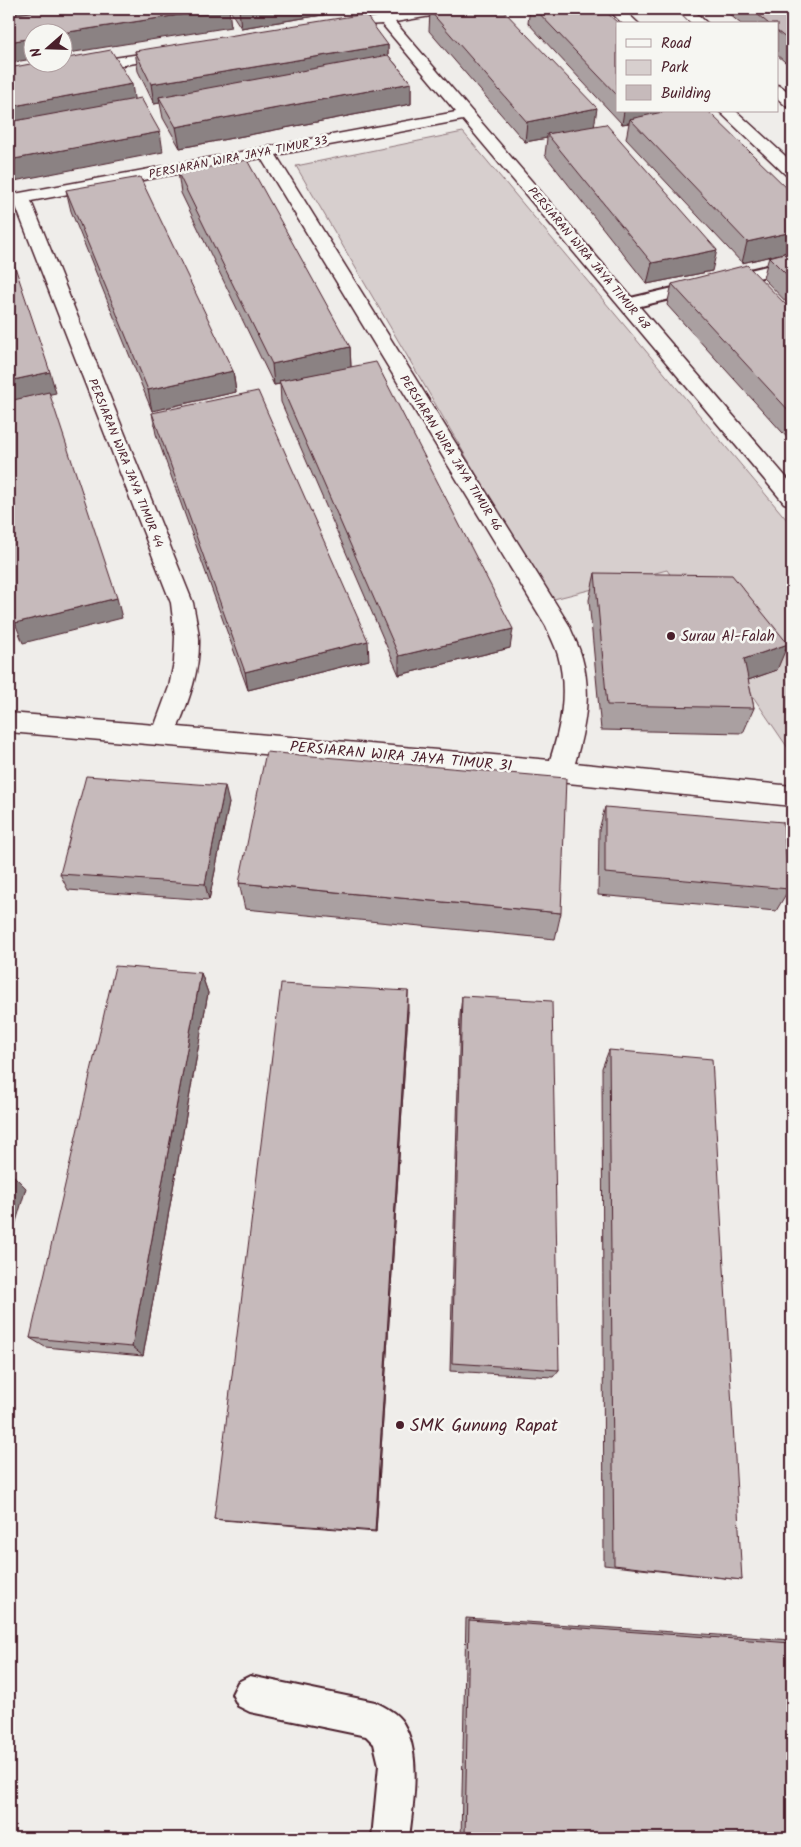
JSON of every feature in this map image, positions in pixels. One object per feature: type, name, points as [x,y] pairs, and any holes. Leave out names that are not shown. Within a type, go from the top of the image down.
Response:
[{"type":"street","points":[[356,24],[449,9]]},
{"type":"street","points":[[615,9],[630,22]]},
{"type":"street","points":[[684,9],[699,22]]},
{"type":"street","name":"PERSIARAN WIRA JAYA TIMUR 48","points":[[385,19],[792,498]]},
{"type":"street","points":[[9,79],[192,50]]},
{"type":"street","points":[[778,91],[792,103]]},
{"type":"street","points":[[728,112],[792,171]]},
{"type":"street","name":"PERSIARAN WIRA JAYA TIMUR 33","points":[[15,199],[466,115]]},
{"type":"street","name":"PERSIARAN WIRA JAYA TIMUR 46","points":[[266,152],[557,624],[571,661],[575,693],[574,724],[560,770]]},
{"type":"street","name":"PERSIARAN WIRA JAYA TIMUR 44","points":[[15,199],[182,602],[187,638],[186,667],[179,695],[163,734]]},
{"type":"street","name":"PERSIARAN WIRA JAYA TIMUR 31","points":[[9,723],[163,734],[560,770],[792,796]]},
{"type":"lane","points":[[628,304],[792,264]]},
{"type":"lane","points":[[250,1694],[375,1720],[390,1734],[397,1765],[391,1838]]},
{"type":"green space","points":[[463,132],[792,526],[792,754],[667,570],[550,600],[296,166]]},
{"type":"building","points":[[52,9],[218,9],[72,31],[72,22],[22,22],[22,40],[9,42],[9,15]]},
{"type":"building","points":[[444,9],[502,9],[597,108],[527,122],[430,11]]},
{"type":"building","points":[[535,9],[603,9],[617,22],[616,94]]},
{"type":"building","points":[[751,9],[792,9],[792,43],[778,32],[778,22],[767,22]]},
{"type":"building","points":[[365,14],[388,45],[151,84],[135,51]]},
{"type":"building","points":[[111,50],[132,84],[9,107],[9,68],[22,66],[22,72],[72,72],[72,57]]},
{"type":"building","points":[[388,55],[411,83],[176,127],[159,97]]},
{"type":"building","points":[[141,98],[160,132],[9,160],[9,122]]},
{"type":"building","points":[[662,112],[709,112],[792,193],[792,232],[747,242],[630,119]]},
{"type":"building","points":[[606,124],[717,250],[652,263],[547,134]]},
{"type":"building","points":[[247,160],[350,347],[272,364],[178,173]]},
{"type":"building","points":[[140,177],[233,371],[148,390],[66,190]]},
{"type":"building","points":[[9,249],[50,372],[9,381]]},
{"type":"building","points":[[792,251],[792,280],[769,257]]},
{"type":"building","points":[[747,265],[792,311],[792,414],[672,284]]},
{"type":"building","points":[[376,362],[513,629],[399,656],[279,381]]},
{"type":"building","points":[[258,391],[368,641],[245,672],[152,413]]},
{"type":"building","points":[[49,392],[117,598],[15,623],[9,600],[9,401]]},
{"type":"building","name":"Surau Al-Falah","points":[[595,573],[732,575],[788,644],[744,659],[754,708],[607,705]]},
{"type":"building","points":[[266,752],[566,778],[561,913],[239,883]]},
{"type":"building","points":[[86,776],[225,786],[205,884],[60,874]]},
{"type":"building","points":[[605,807],[783,822],[789,889],[605,873]]},
{"type":"building","points":[[115,966],[201,973],[132,1347],[30,1338]]},
{"type":"building","points":[[281,984],[408,991],[375,1531],[214,1519]]},
{"type":"building","points":[[462,996],[552,1001],[559,1370],[452,1363]]},
{"type":"building","points":[[609,1050],[712,1059],[742,1580],[614,1565]]},
{"type":"building","points":[[469,1620],[792,1643],[792,1838],[465,1838]]},
{"type":"place","name":"Surau Al-Falah","points":[[671,636]]},
{"type":"place","name":"SMK Gunung Rapat","points":[[400,1425]]}]
